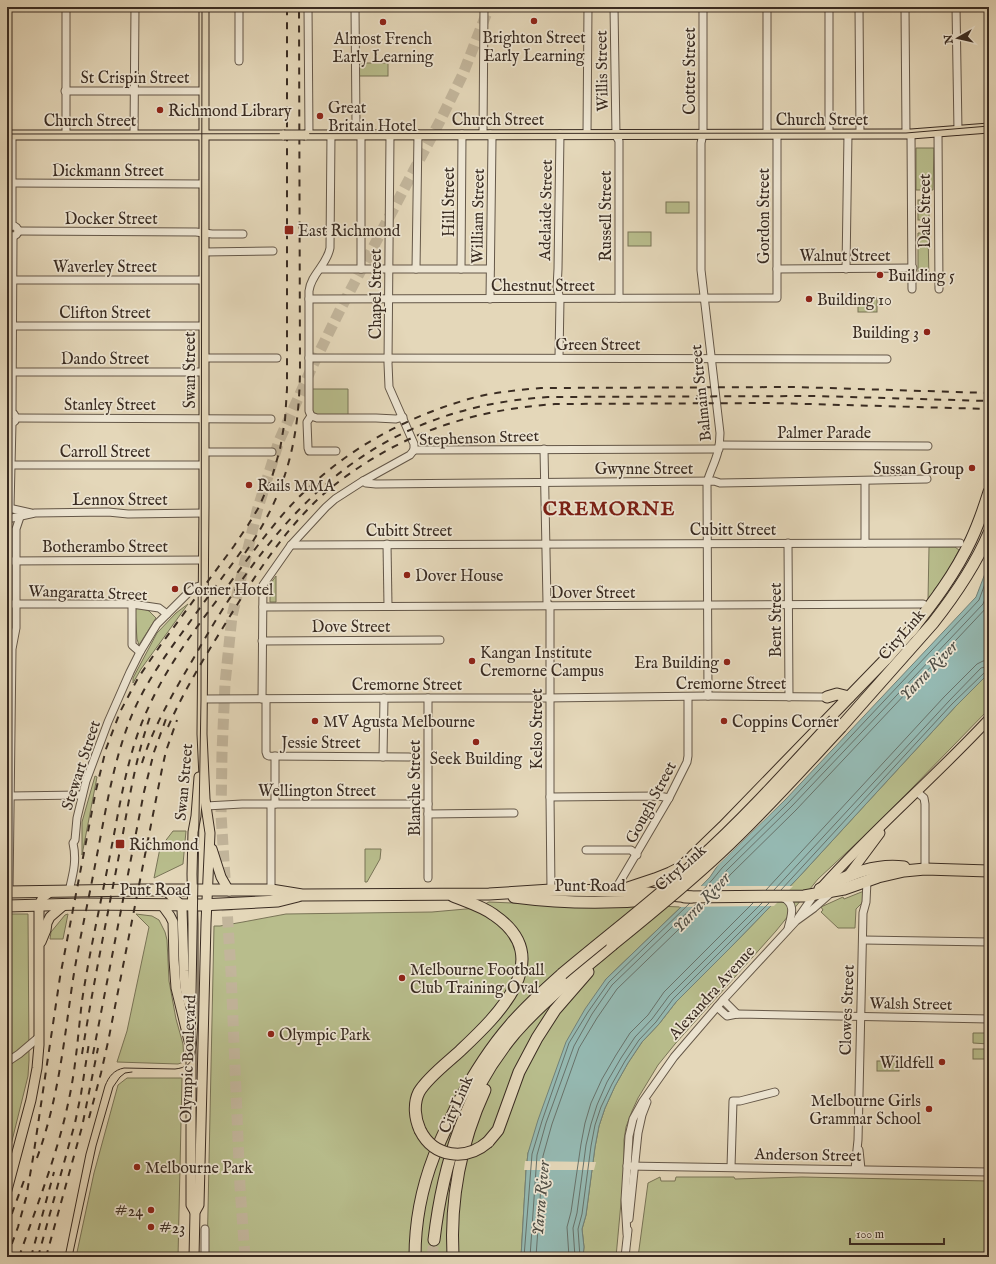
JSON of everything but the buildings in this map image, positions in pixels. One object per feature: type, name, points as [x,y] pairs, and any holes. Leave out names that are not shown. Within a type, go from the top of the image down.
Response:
[{"type":"highway","points":[[415,1257],[419,1215],[429,1172],[441,1139],[462,1095],[485,1057],[510,1025],[541,992],[568,981],[661,893],[696,863],[838,724],[940,594],[961,559],[978,523],[989,492]]},
{"type":"highway","name":"CityLink","points":[[434,1240],[448,1162],[462,1122],[475,1092],[486,1073],[516,1033],[568,981],[645,919],[722,852],[788,784],[838,724],[933,623],[947,605],[974,564],[989,533]]},
{"type":"highway","points":[[617,891],[663,876],[686,864],[885,660],[915,626]]},
{"type":"highway","points":[[827,697],[837,694],[849,697]]},
{"type":"highway","name":"Punt Road","points":[[817,892],[848,876],[871,868],[885,866],[924,869],[989,870]]},
{"type":"highway","name":"Punt Road","points":[[489,894],[542,901],[633,901],[685,897],[793,897],[848,888],[893,873],[924,869]]},
{"type":"highway","name":"Alexandra Avenue","points":[[833,891],[848,876]]},
{"type":"highway","name":"Punt Road","points":[[8,892],[271,890],[302,895],[489,894],[551,890],[617,891],[685,897]]},
{"type":"highway","points":[[447,894],[486,910],[507,925],[518,943],[521,955],[521,968],[516,986],[497,1014],[485,1028],[431,1078],[417,1097],[415,1110],[417,1122],[420,1130],[431,1145],[450,1154],[461,1154],[472,1152],[488,1142],[498,1130],[528,1053],[555,1010],[568,981]]},
{"type":"highway","name":"Punt Road","points":[[7,906],[65,904],[181,906],[278,901],[302,895]]},
{"type":"highway","points":[[453,1257],[454,1208],[459,1171],[466,1141],[475,1112],[485,1089],[501,1056],[516,1033]]},
{"type":"main road","name":"Swan Street","points":[[204,7],[204,585],[202,734],[206,806],[210,825],[207,905]]},
{"type":"main road","name":"Church Street","points":[[10,135],[909,134],[989,128]]},
{"type":"main road","name":"Alexandra Avenue","points":[[817,892],[866,840],[917,792],[989,719]]},
{"type":"main road","name":"Swan Street","points":[[193,905],[193,832],[197,811],[202,734]]},
{"type":"main road","name":"Alexandra Avenue","points":[[848,876],[897,811]]},
{"type":"main road","points":[[210,838],[221,877],[229,891]]},
{"type":"main road","points":[[165,890],[181,906],[183,913],[185,988],[202,1058]]},
{"type":"main road","points":[[7,1190],[31,1100],[37,1068],[39,905],[43,897],[50,892]]},
{"type":"main road","points":[[39,947],[49,919],[65,904]]},
{"type":"main road","points":[[162,905],[170,916],[174,925],[174,970],[176,988],[191,1050]]},
{"type":"main road","name":"Olympic Boulevard","points":[[193,905],[191,1205],[195,1212]]},
{"type":"main road","name":"Olympic Boulevard","points":[[194,1257],[195,1212],[199,1205],[207,905]]},
{"type":"main road","points":[[182,1014],[193,1021],[199,1020],[204,1016]]},
{"type":"street","points":[[66,7],[66,135]]},
{"type":"street","points":[[134,7],[134,135]]},
{"type":"street","points":[[239,7],[239,62]]},
{"type":"street","points":[[307,135],[308,7]]},
{"type":"street","points":[[355,7],[356,124],[358,134],[361,269]]},
{"type":"street","name":"William Street","points":[[484,7],[486,134],[492,139],[490,299]]},
{"type":"street","points":[[587,134],[588,7]]},
{"type":"street","name":"Willis Street","points":[[614,7],[616,134]]},
{"type":"street","name":"Cotter Street","points":[[703,7],[703,134]]},
{"type":"street","points":[[767,7],[767,134]]},
{"type":"street","points":[[829,7],[829,134]]},
{"type":"street","points":[[859,7],[860,134]]},
{"type":"street","name":"Dale Street","points":[[905,7],[913,268],[912,289]]},
{"type":"street","points":[[956,7],[958,131]]},
{"type":"street","name":"St Crispin Street","points":[[65,91],[204,91]]},
{"type":"street","name":"Dale Street","points":[[938,132],[939,290]]},
{"type":"street","points":[[331,134],[330,248],[328,256],[311,280],[309,291],[310,416],[307,425],[309,451],[336,452]]},
{"type":"street","name":"Chapel Street","points":[[390,134],[389,387],[414,444],[414,450]]},
{"type":"street","points":[[416,269],[418,134]]},
{"type":"street","name":"Hill Street","points":[[461,269],[462,134]]},
{"type":"street","name":"Adelaide Street","points":[[559,357],[560,299],[557,288],[560,134]]},
{"type":"street","name":"Russell Street","points":[[616,134],[619,143],[620,298]]},
{"type":"street","name":"Balmain Street","points":[[703,134],[701,143],[701,256],[704,298],[720,433],[720,447],[708,482],[708,696]]},
{"type":"street","name":"Gordon Street","points":[[777,134],[777,298]]},
{"type":"street","points":[[846,269],[848,134]]},
{"type":"street","points":[[10,135],[13,184],[9,326],[11,418],[9,465],[10,509],[15,514],[10,518],[16,529]]},
{"type":"street","name":"Dickmann Street","points":[[13,184],[204,184]]},
{"type":"street","name":"Docker Street","points":[[12,231],[243,234]]},
{"type":"street","points":[[204,252],[273,251]]},
{"type":"street","name":"Walnut Street","points":[[777,269],[913,268]]},
{"type":"street","points":[[320,269],[490,269]]},
{"type":"street","name":"Waverley Street","points":[[10,280],[204,280]]},
{"type":"street","name":"Chestnut Street","points":[[309,299],[777,298]]},
{"type":"street","name":"Clifton Street","points":[[9,326],[204,326]]},
{"type":"street","name":"Green Street","points":[[309,358],[559,357],[887,359]]},
{"type":"street","points":[[204,358],[276,358]]},
{"type":"street","name":"Dando Street","points":[[9,372],[204,372]]},
{"type":"street","points":[[310,416],[316,418],[396,419],[403,417]]},
{"type":"street","name":"Stanley Street","points":[[11,418],[272,419]]},
{"type":"street","name":"Palmer Parade","points":[[720,447],[928,446]]},
{"type":"street","name":"Stephenson Street","points":[[264,699],[262,641],[263,585],[291,544],[326,507],[335,499],[410,454],[414,450],[720,447]]},
{"type":"street","name":"Kelso Street","points":[[544,449],[547,603],[550,606],[551,890]]},
{"type":"street","points":[[204,452],[272,452]]},
{"type":"street","name":"Carroll Street","points":[[9,465],[204,465]]},
{"type":"street","name":"Gwynne Street","points":[[363,481],[366,483],[376,484],[865,481],[927,479]]},
{"type":"street","points":[[865,481],[865,543]]},
{"type":"street","name":"Lennox Street","points":[[10,509],[35,513],[204,513]]},
{"type":"street","name":"Lennox Street","points":[[10,518],[35,513]]},
{"type":"street","points":[[8,892],[9,693],[12,649],[16,628],[16,529],[20,517]]},
{"type":"street","name":"Bent Street","points":[[788,543],[789,697]]},
{"type":"street","name":"Cubitt Street","points":[[291,544],[960,543]]},
{"type":"street","points":[[387,544],[388,606]]},
{"type":"street","name":"Botherambo Street","points":[[7,561],[204,560]]},
{"type":"street","name":"Stewart Street","points":[[69,891],[75,868],[73,843],[75,840],[77,818],[82,795],[108,722],[130,672],[157,624],[196,587],[204,585]]},
{"type":"street","name":"Wangaratta Street","points":[[7,604],[132,604],[159,608],[167,614]]},
{"type":"street","points":[[132,604],[132,645],[140,652]]},
{"type":"street","name":"Dover Street","points":[[263,607],[923,604]]},
{"type":"street","name":"Dove Street","points":[[262,641],[440,640]]},
{"type":"street","name":"Cremorne Street","points":[[202,699],[688,696],[827,697]]},
{"type":"street","name":"Gough Street","points":[[617,891],[620,883],[669,798],[687,762],[688,696]]},
{"type":"street","name":"Jessie Street","points":[[383,756],[384,698]]},
{"type":"street","name":"Blanche Street","points":[[428,698],[428,878]]},
{"type":"street","name":"Jessie Street","points":[[264,699],[267,755],[269,756],[409,757]]},
{"type":"street","points":[[271,890],[275,756]]},
{"type":"street","points":[[9,792],[82,795]]},
{"type":"street","points":[[917,792],[924,798],[925,804],[924,869]]},
{"type":"street","points":[[550,797],[659,796],[669,798]]},
{"type":"street","name":"Wellington Street","points":[[206,806],[428,804]]},
{"type":"street","points":[[428,814],[514,814]]},
{"type":"street","points":[[586,850],[631,850],[637,855]]},
{"type":"street","name":"Clowes Street","points":[[858,1169],[858,1063],[861,1016],[863,911],[867,881]]},
{"type":"street","name":"Alexandra Avenue","points":[[796,921],[814,908],[833,891]]},
{"type":"street","name":"Alexandra Avenue","points":[[627,1234],[625,1202],[629,1136],[632,1123],[638,1109],[674,1056],[796,921],[817,892]]},
{"type":"street","points":[[788,930],[793,897]]},
{"type":"street","points":[[862,940],[989,942]]},
{"type":"street","points":[[723,1000],[737,1014]]},
{"type":"street","name":"Walsh Street","points":[[717,1007],[727,1016],[737,1014],[989,1019]]},
{"type":"street","points":[[7,1062],[19,1054],[38,1037]]},
{"type":"street","name":"Alexandra Avenue","points":[[625,1257],[639,1126],[643,1110],[653,1087]]},
{"type":"street","points":[[731,1167],[732,1101],[740,1101],[775,1092]]},
{"type":"street","name":"Anderson Street","points":[[627,1166],[989,1172]]},
{"type":"street","points":[[205,1229],[205,1257]]},
{"type":"green space","points":[[356,63],[388,63],[388,76],[356,76]]},
{"type":"green space","points":[[916,148],[934,148],[933,190],[916,190]]},
{"type":"green space","points":[[918,200],[929,200],[929,220],[918,220]]},
{"type":"green space","points":[[666,202],[689,202],[689,213],[666,213]]},
{"type":"green space","points":[[628,232],[651,232],[651,246],[628,246]]},
{"type":"green space","points":[[918,233],[928,233],[929,278],[918,278]]},
{"type":"green space","points":[[858,298],[877,298],[877,312],[858,312]]},
{"type":"green space","points":[[312,389],[348,389],[348,416],[312,417]]},
{"type":"green space","points":[[929,547],[955,547],[959,550],[947,573],[928,600]]},
{"type":"green space","points":[[276,576],[276,602],[270,602],[270,584]]},
{"type":"green space","points":[[188,604],[141,669],[133,683],[133,678],[157,633],[176,613]]},
{"type":"green space","points":[[139,607],[149,611],[156,618],[139,645],[137,639],[135,610]]},
{"type":"green space","points":[[989,673],[989,709],[877,824],[818,879],[776,931],[658,1065],[638,1098],[626,1127],[624,1140],[624,1170],[616,1257],[583,1257],[584,1247],[582,1229],[586,1215],[599,1126],[615,1086],[642,1042],[659,1024],[676,1002],[798,878],[955,707]]},
{"type":"green space","points":[[95,776],[97,777],[82,855],[82,822]]},
{"type":"green space","points":[[173,831],[186,831],[183,864],[154,878],[160,848]]},
{"type":"green space","points":[[365,849],[381,849],[380,859],[367,882],[365,882]]},
{"type":"green space","points":[[864,891],[863,902],[856,909],[855,928],[838,928],[821,912],[823,910],[821,907],[843,897],[844,899]]},
{"type":"green space","points":[[489,902],[681,907],[606,979],[528,1153],[521,1257],[207,1257],[214,926],[286,914],[432,912],[477,908]]},
{"type":"green space","points":[[7,914],[28,914],[29,1060],[28,1076],[7,1161]]},
{"type":"green space","points":[[68,914],[63,939],[50,939],[51,932],[65,915]]},
{"type":"green space","points":[[136,914],[152,916],[159,920],[165,932],[167,940],[169,981],[176,1019],[183,1044],[184,1062],[178,1064],[117,1062],[127,1031],[149,927]]},
{"type":"green space","points":[[973,1033],[989,1033],[989,1044],[973,1043]]},
{"type":"green space","points":[[973,1049],[989,1049],[989,1059],[973,1059]]},
{"type":"green space","points":[[877,1061],[899,1061],[899,1071],[877,1071]]},
{"type":"green space","name":"Melbourne Park","points":[[127,1078],[182,1078],[178,1257],[76,1257],[94,1173],[118,1085]]},
{"type":"green space","points":[[660,1177],[661,1181],[675,1181],[676,1177],[734,1177],[735,1179],[802,1177],[989,1181],[989,1257],[638,1257],[648,1183]]},
{"type":"water","name":"Yarra River","points":[[989,566],[989,673],[955,707],[798,878],[676,1002],[659,1024],[642,1042],[615,1086],[599,1126],[586,1215],[582,1229],[584,1247],[583,1257],[521,1257],[528,1153],[538,1120],[566,1042],[585,1009],[606,979],[681,907],[710,877],[718,865],[785,800],[976,597]]},
{"type":"pier","points":[[847,732],[769,815],[713,870],[717,864],[784,798]]},
{"type":"pier","points":[[698,886],[793,886],[774,906],[679,907]]},
{"type":"pier","points":[[525,1161],[596,1162],[594,1170],[524,1170]]},
{"type":"tunnel","points":[[245,1257],[240,1187],[231,972],[221,814],[225,684],[232,616],[257,511],[279,441],[313,365],[341,308],[440,121],[463,74],[489,7]]},
{"type":"tunnel","points":[[432,1257],[434,1240]]},
{"type":"tram line","points":[[65,1257],[86,1154],[108,1079],[112,1074],[124,1068],[175,1069],[182,1067],[192,1060],[195,1053],[201,700],[202,7]]},
{"type":"tram line","points":[[7,134],[906,133],[989,126]]},
{"type":"tram line","points":[[72,1257],[96,1146],[113,1087],[125,1073],[132,1072]]},
{"type":"railway","points":[[7,1257],[18,1227],[26,1198],[60,977],[96,790],[106,749],[120,712],[138,678],[234,546],[259,507],[272,477],[280,449],[285,420],[287,389],[287,7]]},
{"type":"railway","points":[[245,553],[271,510],[280,488],[288,466],[297,421],[300,371],[299,7]]},
{"type":"railway","points":[[19,1257],[47,1179],[69,1099],[77,1050],[82,1001],[91,948],[124,786],[135,742],[143,721],[151,701],[197,626],[277,521],[326,473],[348,456],[372,441],[396,427],[422,415],[476,397],[508,391],[541,388],[795,387],[989,393]]},
{"type":"railway","points":[[142,763],[147,747],[168,703],[200,647],[231,596],[265,549],[301,508],[340,472],[384,443],[433,421],[487,405],[548,397],[815,396],[989,401]]},
{"type":"railway","points":[[168,727],[196,673],[237,605],[267,560],[301,517],[324,494],[355,470],[383,452],[430,431],[454,422],[503,410],[555,404],[771,403],[989,409]]},
{"type":"railway","points":[[37,1158],[50,1117],[62,1056],[79,943],[109,792],[122,741],[133,712],[146,686],[170,649],[245,546]]},
{"type":"railway","points":[[93,1054],[144,792],[154,752],[167,716]]},
{"type":"railway","points":[[82,1054],[132,783],[140,749],[150,717]]},
{"type":"railway","points":[[89,1118],[108,1042],[162,769],[166,751],[177,720]]},
{"type":"railway","points":[[38,1257],[75,1123],[89,1043]]},
{"type":"railway","points":[[46,1257],[82,1127],[98,1048]]},
{"type":"railway","points":[[31,1257],[54,1172]]},
{"type":"railway","points":[[7,1227],[26,1175]]},
{"type":"place","name":"Brighton Street Early Learning","points":[[534,21]]},
{"type":"place","name":"Almost French Early Learning","points":[[383,22]]},
{"type":"place","name":"Richmond Library","points":[[160,110]]},
{"type":"place","name":"Great Britain Hotel","points":[[320,116]]},
{"type":"place","name":"East Richmond","points":[[289,230]]},
{"type":"place","name":"Building 5","points":[[880,275]]},
{"type":"place","name":"Building 10","points":[[809,299]]},
{"type":"place","name":"Building 3","points":[[927,332]]},
{"type":"place","name":"Sussan Group","points":[[972,468]]},
{"type":"place","name":"Rails MMA","points":[[249,485]]},
{"type":"place","name":"Dover House","points":[[407,575]]},
{"type":"place","name":"Corner Hotel","points":[[175,589]]},
{"type":"place","name":"Kangan Institute Cremorne Campus","points":[[472,661]]},
{"type":"place","name":"Era Building","points":[[727,662]]},
{"type":"place","name":"MV Agusta Melbourne","points":[[315,721]]},
{"type":"place","name":"Coppins Corner","points":[[724,721]]},
{"type":"place","name":"Seek Building","points":[[476,742]]},
{"type":"place","name":"Richmond","points":[[120,844]]},
{"type":"place","name":"Melbourne Football Club Training Oval","points":[[402,978]]},
{"type":"place","name":"Olympic Park","points":[[271,1034]]},
{"type":"place","name":"Wildfell","points":[[942,1062]]},
{"type":"place","name":"Melbourne Girls Grammar School","points":[[929,1109]]},
{"type":"place","name":"Melbourne Park","points":[[137,1167]]},
{"type":"place","name":"#24","points":[[151,1210]]},
{"type":"place","name":"#23","points":[[151,1227]]},
{"type":"district","name":"CREMORNE","points":[[609,508]]}]
